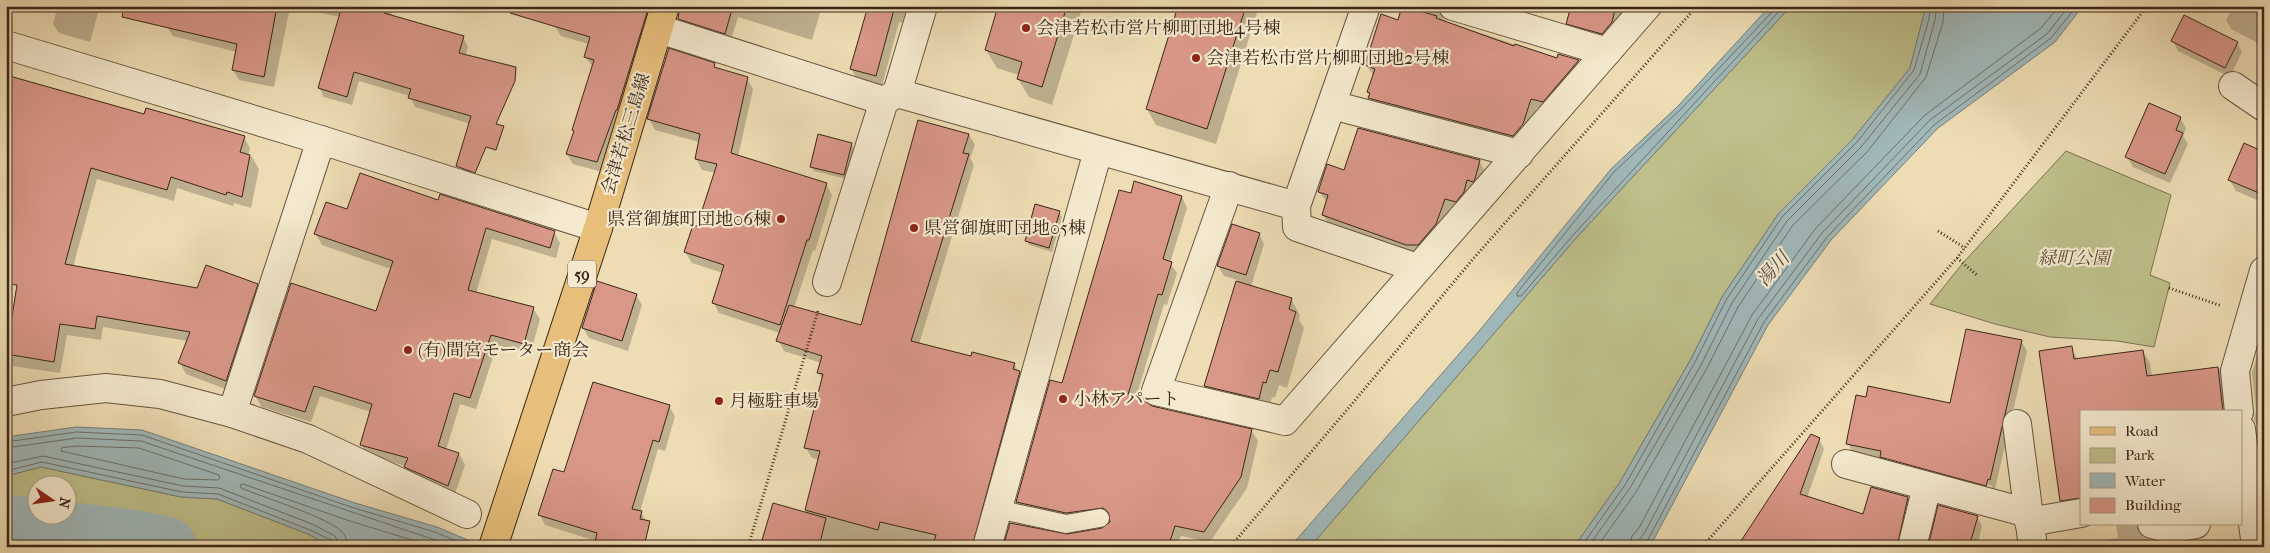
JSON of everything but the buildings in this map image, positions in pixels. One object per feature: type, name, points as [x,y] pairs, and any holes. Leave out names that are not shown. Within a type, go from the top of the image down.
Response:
[{"type":"main road","name":"会津若松三島線","points":[[494,543],[598,228],[662,18]]},
{"type":"street","points":[[827,282],[923,6]]},
{"type":"street","points":[[1366,6],[1296,206],[1297,227],[1417,268]]},
{"type":"street","points":[[1453,6],[1607,52]]},
{"type":"street","points":[[1229,186],[1156,391],[1285,422],[1417,268],[1647,6]]},
{"type":"street","points":[[662,18],[891,97],[1229,186],[1296,206]]},
{"type":"street","points":[[6,44],[321,140],[598,228]]},
{"type":"street","points":[[2233,86],[2264,107]]},
{"type":"street","points":[[1332,105],[1519,154]]},
{"type":"street","points":[[232,413],[321,140]]},
{"type":"street","points":[[987,547],[1098,151]]},
{"type":"street","points":[[2239,410],[2234,371],[2264,271]]},
{"type":"street","points":[[6,402],[41,395],[106,388],[160,394],[232,413],[308,439],[467,514]]},
{"type":"street","points":[[2017,424],[2030,527]]},
{"type":"street","points":[[2242,445],[2246,515],[2256,547]]},
{"type":"street","points":[[1846,464],[1927,486],[2030,527],[2080,512]]},
{"type":"street","points":[[1912,547],[1927,486]]},
{"type":"street","points":[[2159,526],[2170,529],[2186,526]]},
{"type":"lane","points":[[997,509],[1066,524],[1100,518]]},
{"type":"path","points":[[1230,547],[1341,418],[1473,259],[1697,6]]},
{"type":"path","points":[[1702,547],[1957,258],[2147,6]]},
{"type":"path","points":[[1938,231],[1965,248]]},
{"type":"path","points":[[1957,258],[1977,275]]},
{"type":"path","points":[[748,547],[827,282]]},
{"type":"path","points":[[2169,288],[2251,315]]},
{"type":"green space","points":[[1791,6],[1926,6],[1910,68],[1853,139],[1779,213],[1722,297],[1691,359],[1620,482],[1574,547],[1310,547],[1577,237]]},
{"type":"green space","name":"緑町公園","points":[[2066,151],[2171,195],[2150,275],[2170,283],[2154,347],[2117,341],[2050,337],[1995,324],[1930,304],[1963,263]]},
{"type":"green space","points":[[41,467],[181,497],[217,499],[308,534],[332,547],[6,547],[6,476]]},
{"type":"water","points":[[1770,6],[1791,6],[1577,237],[1310,547],[1290,547],[1480,330],[1611,169],[1678,106]]},
{"type":"water","points":[[1926,6],[2083,6],[2055,42],[1938,128],[1831,240],[1768,325],[1654,539],[1647,547],[1574,547],[1620,482],[1691,359],[1722,297],[1779,213],[1853,139],[1910,68]]},
{"type":"water","points":[[76,427],[142,430],[355,503],[437,527],[470,541],[477,547],[332,547],[308,534],[217,499],[181,497],[41,467],[6,476],[6,437]]},
{"type":"waterway","name":"湯川","points":[[6,527],[14,526],[131,540],[166,547]]},
{"type":"place","name":"会津若松市営片柳町団地4号棟","points":[[1026,28]]},
{"type":"place","name":"会津若松市営片柳町団地2号棟","points":[[1196,58]]},
{"type":"place","name":"県営御旗町団地06棟","points":[[781,219]]},
{"type":"place","name":"県営御旗町団地05棟","points":[[914,228]]},
{"type":"place","name":"(有)間宮モーター商会","points":[[408,350]]},
{"type":"place","name":"小林アパート","points":[[1063,399]]},
{"type":"place","name":"月極駐車場","points":[[719,401]]}]
